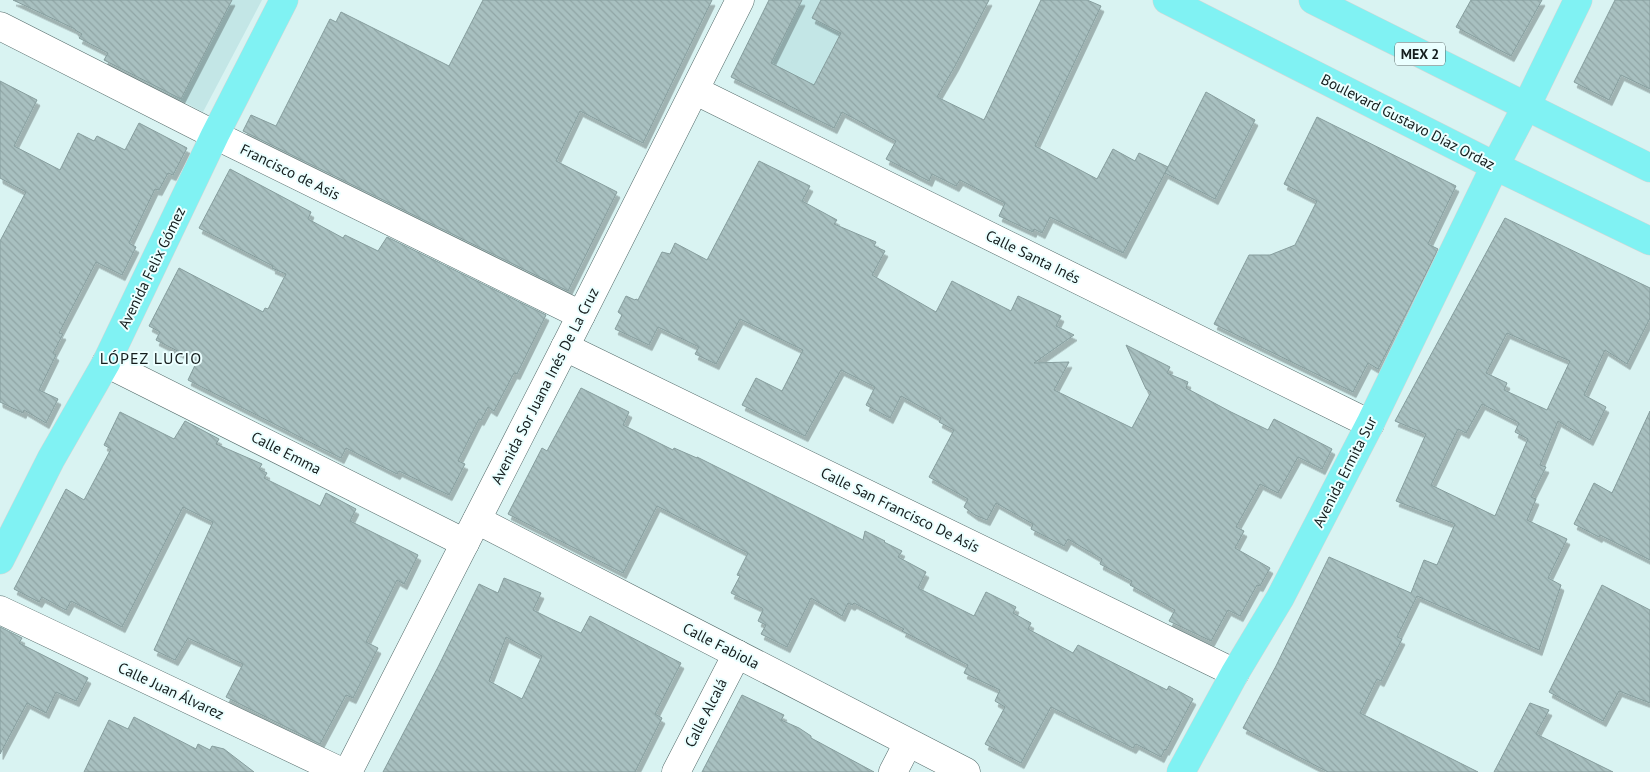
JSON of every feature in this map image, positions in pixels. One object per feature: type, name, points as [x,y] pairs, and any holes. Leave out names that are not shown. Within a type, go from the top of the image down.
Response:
[{"type":"main road","name":"Avenida Felix Gómez","points":[[0,560],[51,459],[106,363],[215,135],[284,0]]},
{"type":"main road","name":"Boulevard Gustavo Díaz Ordaz","points":[[1167,0],[1494,166],[1650,241]]},
{"type":"main road","name":"MEX 2","points":[[1313,0],[1650,168]]},
{"type":"main road","name":"Avenida Ermita Sur","points":[[1181,772],[1280,598],[1370,424],[1494,166],[1526,107],[1578,0]]},
{"type":"street","name":"Avenida Sor Juana Inés De La Cruz","points":[[348,772],[696,91],[740,0]]},
{"type":"street","name":"Francisco de Asis","points":[[0,26],[215,135],[581,315]]},
{"type":"street","name":"Calle Santa Inés","points":[[696,91],[1370,424]]},
{"type":"street","name":"Calle San Francisco De Asís","points":[[566,347],[1236,673]]},
{"type":"street","name":"Calle Emma","points":[[106,363],[471,531]]},
{"type":"street","name":"Calle Fabiola","points":[[471,531],[737,654],[966,772]]},
{"type":"street","name":"Calle Juan Álvarez","points":[[0,610],[342,772]]},
{"type":"street","name":"Calle Alcalá","points":[[676,772],[737,654]]},
{"type":"street","points":[[893,772],[908,743]]},
{"type":"shaded area","points":[[136,0],[262,0],[203,112],[104,60]]},
{"type":"shaded area","points":[[769,0],[898,0],[834,128],[731,77]]},
{"type":"building","points":[[13,0],[232,0],[181,99],[104,60],[108,53],[79,38],[82,34],[75,29]]},
{"type":"building","points":[[483,0],[712,0],[643,143],[580,111],[556,161],[617,192],[568,291],[243,131],[251,115],[276,126],[330,19],[336,22],[341,12],[449,66]]},
{"type":"building","points":[[769,0],[802,0],[771,63],[814,85],[841,33],[812,18],[821,0],[989,0],[937,97],[984,120],[1041,0],[1087,0],[1101,6],[1035,146],[1097,179],[1113,149],[1135,161],[1139,153],[1168,167],[1123,253],[1050,217],[1042,233],[1034,229],[1033,232],[999,216],[1005,203],[960,180],[956,186],[932,174],[929,181],[886,159],[896,141],[842,112],[834,128],[731,77]]},
{"type":"building","points":[[1471,0],[1542,0],[1511,56],[1456,27]]},
{"type":"building","points":[[1615,0],[1650,0],[1650,89],[1621,75],[1609,100],[1574,82]]},
{"type":"building","points":[[0,81],[37,100],[14,146],[60,170],[78,133],[94,141],[97,136],[125,150],[139,123],[187,148],[173,175],[168,173],[159,190],[155,189],[129,243],[136,247],[122,275],[96,262],[59,333],[63,334],[53,353],[56,355],[39,390],[58,399],[46,423],[24,410],[23,413],[0,402],[0,241],[26,192],[0,178]]},
{"type":"building","points":[[1206,92],[1255,120],[1215,199],[1165,173]]},
{"type":"building","points":[[1317,117],[1456,186],[1428,244],[1438,249],[1410,306],[1378,369],[1368,363],[1353,392],[1214,324],[1249,255],[1270,255],[1295,245],[1317,201],[1284,184]]},
{"type":"building","points":[[759,161],[810,186],[802,201],[837,220],[834,224],[876,242],[874,246],[885,251],[872,275],[936,312],[952,281],[1011,311],[1018,296],[1061,316],[1056,326],[1074,335],[1034,363],[1069,362],[1054,390],[1132,428],[1151,392],[1146,389],[1126,345],[1170,367],[1167,373],[1188,382],[1186,388],[1231,412],[1268,430],[1274,419],[1332,449],[1322,469],[1298,457],[1278,493],[1260,484],[1236,527],[1244,531],[1235,548],[1270,568],[1260,586],[1257,585],[1240,616],[1228,610],[1211,641],[1169,621],[1175,610],[1130,585],[1132,581],[1100,564],[1102,559],[1068,539],[1064,546],[1031,529],[1033,524],[996,503],[987,520],[975,515],[964,507],[968,499],[929,477],[954,430],[939,422],[941,418],[901,396],[890,418],[866,405],[875,387],[841,370],[805,436],[742,405],[756,378],[782,391],[803,350],[740,319],[716,364],[695,354],[699,347],[658,327],[649,345],[615,329],[622,315],[618,312],[626,296],[638,300],[662,252],[670,254],[675,243],[707,260]]},
{"type":"building","points":[[230,169],[311,212],[308,219],[343,238],[345,235],[378,251],[387,237],[546,315],[517,374],[514,373],[494,411],[488,407],[481,420],[479,419],[458,461],[465,464],[449,495],[399,471],[397,474],[346,448],[341,458],[188,380],[197,361],[156,340],[160,332],[149,326],[179,268],[263,312],[265,308],[268,309],[286,274],[199,228]]},
{"type":"building","points":[[1505,218],[1650,288],[1650,318],[1627,364],[1605,350],[1584,395],[1606,407],[1590,440],[1558,421],[1540,465],[1546,467],[1531,497],[1536,499],[1527,520],[1567,539],[1548,578],[1561,585],[1539,650],[1417,596],[1397,637],[1402,639],[1381,681],[1377,679],[1360,713],[1478,772],[1328,772],[1243,728],[1276,666],[1329,557],[1411,593],[1424,560],[1437,565],[1455,524],[1396,501],[1426,434],[1395,421]],"holes":[[[1507,333],[1570,361],[1547,410],[1504,390],[1507,383],[1486,373]],[[1482,404],[1519,423],[1515,432],[1528,439],[1495,516],[1431,485],[1458,429],[1466,433]]]},
{"type":"building","points":[[581,388],[629,412],[623,425],[673,450],[674,448],[697,457],[863,540],[865,531],[902,551],[898,557],[926,572],[918,588],[974,616],[986,592],[1016,607],[1013,613],[1031,623],[1028,629],[1073,653],[1078,645],[1167,690],[1169,686],[1193,699],[1166,750],[1161,757],[1136,744],[1133,748],[1051,707],[1021,763],[985,744],[1005,707],[995,701],[1000,690],[964,673],[968,665],[902,631],[904,629],[854,603],[852,605],[848,603],[842,616],[811,598],[787,647],[761,634],[766,625],[758,621],[763,610],[762,608],[731,593],[740,576],[737,575],[748,553],[657,506],[623,573],[508,514],[542,448],[547,451]]},
{"type":"building","points":[[1650,411],[1650,560],[1574,524],[1594,483],[1612,493]]},
{"type":"building","points":[[120,412],[174,439],[185,421],[219,439],[216,444],[262,464],[259,469],[267,473],[264,478],[320,506],[326,493],[356,509],[350,521],[418,555],[404,584],[397,580],[366,642],[378,648],[353,698],[346,695],[320,744],[226,697],[243,664],[188,638],[175,660],[154,650],[213,522],[183,507],[122,627],[71,601],[66,610],[42,597],[39,602],[14,589],[66,489],[84,500],[111,449],[104,445]]},
{"type":"building","points":[[504,578],[541,593],[533,610],[551,619],[581,633],[590,616],[681,663],[655,714],[662,718],[635,772],[383,772],[479,584],[498,593]],"holes":[[[506,637],[542,656],[522,699],[489,681]]]},
{"type":"building","points":[[1602,585],[1650,610],[1650,703],[1619,691],[1603,721],[1549,692]]},
{"type":"building","points":[[0,627],[22,638],[19,643],[88,678],[76,701],[56,692],[46,713],[27,703],[0,754]]},
{"type":"building","points":[[742,695],[784,715],[781,720],[799,728],[811,736],[811,738],[874,772],[702,772]]},
{"type":"building","points":[[1530,703],[1549,710],[1536,734],[1613,772],[1494,772]]},
{"type":"building","points":[[134,717],[196,749],[198,744],[210,750],[212,746],[224,749],[254,772],[84,772],[109,720],[128,729]]},
{"type":"district","name":"LÓPEZ LUCIO","points":[[151,358]]}]
